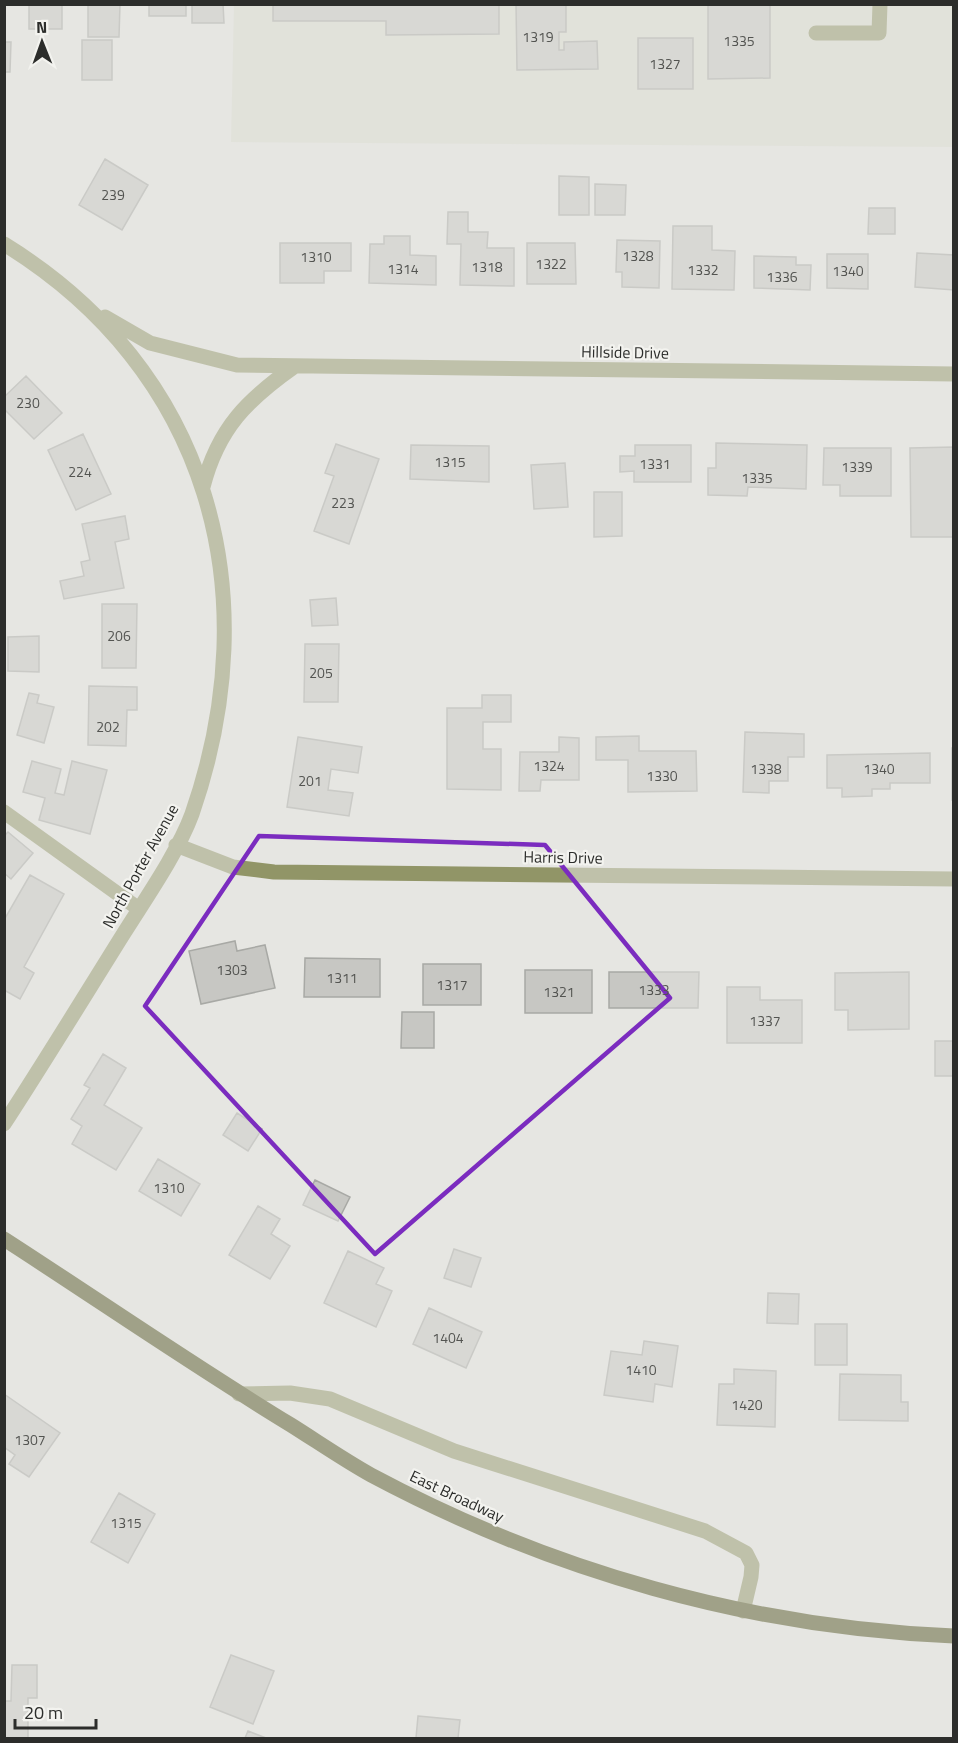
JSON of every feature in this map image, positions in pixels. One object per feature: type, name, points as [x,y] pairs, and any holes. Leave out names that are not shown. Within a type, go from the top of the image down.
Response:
[{"type":"main road","name":"East Broadway","points":[[6,1243],[239,1394],[370,1474],[472,1525],[554,1558],[659,1591],[743,1611],[848,1628],[954,1636]]},
{"type":"street","points":[[816,33],[879,33],[880,4]]},
{"type":"street","name":"North Porter Avenue","points":[[4,244],[65,286],[116,336],[146,377],[183,440],[203,487],[224,592],[226,639],[223,689],[213,738],[194,804],[176,845],[139,909],[4,1124]]},
{"type":"street","name":"Hillside Drive","points":[[94,312],[150,343],[237,365],[954,374]]},
{"type":"street","points":[[203,487],[209,464],[237,414],[262,389],[295,366]]},
{"type":"street","points":[[4,812],[139,909]]},
{"type":"street","name":"Harris Drive","points":[[176,845],[233,867],[274,872],[954,879]]},
{"type":"street","points":[[239,1394],[290,1393],[330,1399],[454,1451],[705,1531],[746,1553],[752,1565],[743,1611]]},
{"type":"highlighted area","points":[[259,836],[545,845],[670,998],[375,1254],[145,1006]]},
{"type":"shaded area","points":[[234,5],[953,5],[953,147],[231,142]]},
{"type":"building","points":[[29,4],[62,4],[62,29],[29,29]]},
{"type":"building","points":[[88,4],[120,4],[119,37],[88,37]]},
{"type":"building","points":[[149,4],[186,4],[186,16],[149,16]]},
{"type":"building","points":[[192,4],[223,4],[224,23],[192,23]]},
{"type":"building","points":[[273,4],[499,4],[499,34],[386,35],[386,21],[273,21]]},
{"type":"building","points":[[516,4],[566,4],[566,32],[559,32],[559,50],[564,50],[564,42],[597,41],[598,69],[517,70]]},
{"type":"building","points":[[708,4],[770,4],[770,78],[708,79]]},
{"type":"building","points":[[638,38],[693,38],[693,89],[638,89]]},
{"type":"building","points":[[82,40],[112,40],[112,80],[82,80]]},
{"type":"building","points":[[4,42],[11,42],[10,72],[4,72]]},
{"type":"building","points":[[105,159],[148,185],[122,230],[79,205]]},
{"type":"building","points":[[559,176],[589,177],[589,215],[559,215]]},
{"type":"building","points":[[595,184],[626,185],[625,215],[595,215]]},
{"type":"building","points":[[869,208],[895,208],[895,234],[868,234]]},
{"type":"building","points":[[448,212],[468,212],[468,232],[488,232],[487,248],[514,248],[514,286],[460,285],[461,244],[447,244]]},
{"type":"building","points":[[673,226],[712,226],[712,250],[735,251],[734,290],[672,289]]},
{"type":"building","points":[[384,236],[410,236],[410,255],[436,256],[436,285],[369,283],[370,244],[384,244]]},
{"type":"building","points":[[617,240],[660,241],[659,288],[622,287],[622,272],[616,272]]},
{"type":"building","points":[[280,243],[351,243],[351,271],[324,271],[324,283],[280,283]]},
{"type":"building","points":[[527,243],[575,243],[576,284],[527,284]]},
{"type":"building","points":[[917,253],[954,255],[954,290],[915,287]]},
{"type":"building","points":[[827,254],[868,254],[868,289],[827,288]]},
{"type":"building","points":[[754,256],[796,257],[796,265],[811,265],[810,290],[754,288]]},
{"type":"building","points":[[26,376],[62,413],[34,439],[4,409],[4,397]]},
{"type":"building","points":[[83,434],[111,494],[76,510],[48,450]]},
{"type":"building","points":[[716,443],[807,445],[806,489],[748,487],[747,496],[708,495],[708,468],[716,468]]},
{"type":"building","points":[[336,444],[379,459],[349,544],[314,531],[334,476],[325,473]]},
{"type":"building","points":[[411,445],[489,446],[489,482],[410,479]]},
{"type":"building","points":[[635,445],[691,445],[691,482],[634,482],[634,471],[620,472],[620,456],[635,456]]},
{"type":"building","points":[[954,447],[953,537],[911,537],[910,448]]},
{"type":"building","points":[[824,448],[891,448],[891,496],[840,496],[840,485],[823,485]]},
{"type":"building","points":[[565,463],[568,507],[534,509],[531,465]]},
{"type":"building","points":[[594,492],[622,492],[622,536],[594,537]]},
{"type":"building","points":[[125,516],[129,539],[115,542],[124,588],[64,599],[60,581],[84,576],[81,562],[90,560],[82,524]]},
{"type":"building","points":[[336,598],[338,625],[312,626],[310,600]]},
{"type":"building","points":[[102,604],[137,604],[136,668],[102,668]]},
{"type":"building","points":[[39,636],[39,672],[8,671],[8,637]]},
{"type":"building","points":[[305,644],[339,644],[338,702],[304,702]]},
{"type":"building","points":[[89,686],[137,687],[137,710],[127,710],[126,746],[88,745]]},
{"type":"building","points":[[29,693],[39,695],[37,703],[54,707],[44,743],[17,735]]},
{"type":"building","points":[[482,695],[511,695],[511,722],[483,722],[483,749],[501,749],[501,790],[447,789],[447,708],[482,708]]},
{"type":"building","points":[[745,732],[804,734],[804,757],[788,757],[788,781],[769,781],[769,793],[743,792]]},
{"type":"building","points":[[639,736],[639,751],[696,751],[697,791],[628,792],[628,760],[596,760],[596,737]]},
{"type":"building","points":[[298,737],[362,747],[358,773],[331,769],[328,790],[353,793],[349,816],[287,807]]},
{"type":"building","points":[[559,737],[579,738],[579,780],[541,780],[540,791],[519,791],[520,752],[559,752]]},
{"type":"building","points":[[952,748],[954,748],[954,800],[952,800]]},
{"type":"building","points":[[930,753],[930,783],[890,783],[890,789],[872,789],[872,796],[842,797],[842,788],[827,788],[827,755]]},
{"type":"building","points":[[32,761],[61,769],[55,793],[64,795],[72,761],[107,770],[90,834],[39,820],[45,798],[23,792]]},
{"type":"building","points":[[8,832],[33,853],[11,879],[4,873],[4,836]]},
{"type":"building","points":[[30,875],[64,894],[24,967],[34,973],[20,999],[4,990],[4,920]]},
{"type":"building","points":[[235,941],[237,951],[265,945],[275,988],[201,1004],[189,951]]},
{"type":"building","points":[[305,958],[380,959],[380,997],[304,997]]},
{"type":"building","points":[[423,964],[481,964],[481,1005],[423,1005]]},
{"type":"building","points":[[525,970],[592,970],[592,1013],[525,1013]]},
{"type":"building","points":[[609,972],[699,972],[698,1008],[609,1008]]},
{"type":"building","points":[[909,972],[909,1029],[848,1030],[848,1010],[835,1010],[835,973]]},
{"type":"building","points":[[727,987],[760,987],[760,1000],[802,1000],[802,1043],[727,1043]]},
{"type":"building","points":[[402,1012],[434,1012],[434,1048],[401,1048]]},
{"type":"building","points":[[935,1041],[954,1041],[954,1076],[935,1076]]},
{"type":"building","points":[[103,1054],[126,1068],[104,1105],[142,1128],[116,1170],[72,1144],[82,1126],[71,1119],[90,1088],[84,1085]]},
{"type":"building","points":[[237,1113],[262,1129],[248,1151],[223,1135]]},
{"type":"building","points":[[158,1159],[200,1184],[181,1216],[139,1191]]},
{"type":"building","points":[[315,1180],[350,1197],[338,1221],[303,1205]]},
{"type":"building","points":[[258,1206],[280,1219],[271,1234],[290,1246],[270,1279],[229,1255]]},
{"type":"building","points":[[454,1249],[481,1258],[471,1287],[444,1278]]},
{"type":"building","points":[[348,1251],[384,1268],[376,1284],[392,1291],[376,1327],[324,1303]]},
{"type":"building","points":[[768,1293],[799,1294],[798,1324],[767,1323]]},
{"type":"building","points":[[429,1308],[482,1332],[466,1368],[413,1344]]},
{"type":"building","points":[[815,1324],[847,1324],[847,1365],[815,1365]]},
{"type":"building","points":[[644,1341],[678,1346],[672,1387],[655,1384],[653,1402],[604,1395],[611,1351],[642,1355]]},
{"type":"building","points":[[734,1369],[776,1371],[775,1427],[717,1425],[719,1384],[734,1384]]},
{"type":"building","points":[[840,1374],[901,1375],[901,1402],[908,1402],[908,1421],[839,1420]]},
{"type":"building","points":[[4,1394],[60,1433],[29,1477],[9,1464],[15,1455],[4,1447]]},
{"type":"building","points":[[119,1493],[155,1514],[128,1563],[91,1542]]},
{"type":"building","points":[[231,1655],[274,1671],[253,1724],[210,1707]]},
{"type":"building","points":[[12,1665],[37,1665],[37,1698],[28,1698],[28,1738],[4,1738],[4,1701],[11,1701]]},
{"type":"building","points":[[418,1716],[460,1720],[458,1738],[416,1738]]},
{"type":"building","points":[[248,1731],[266,1738],[245,1738]]}]
